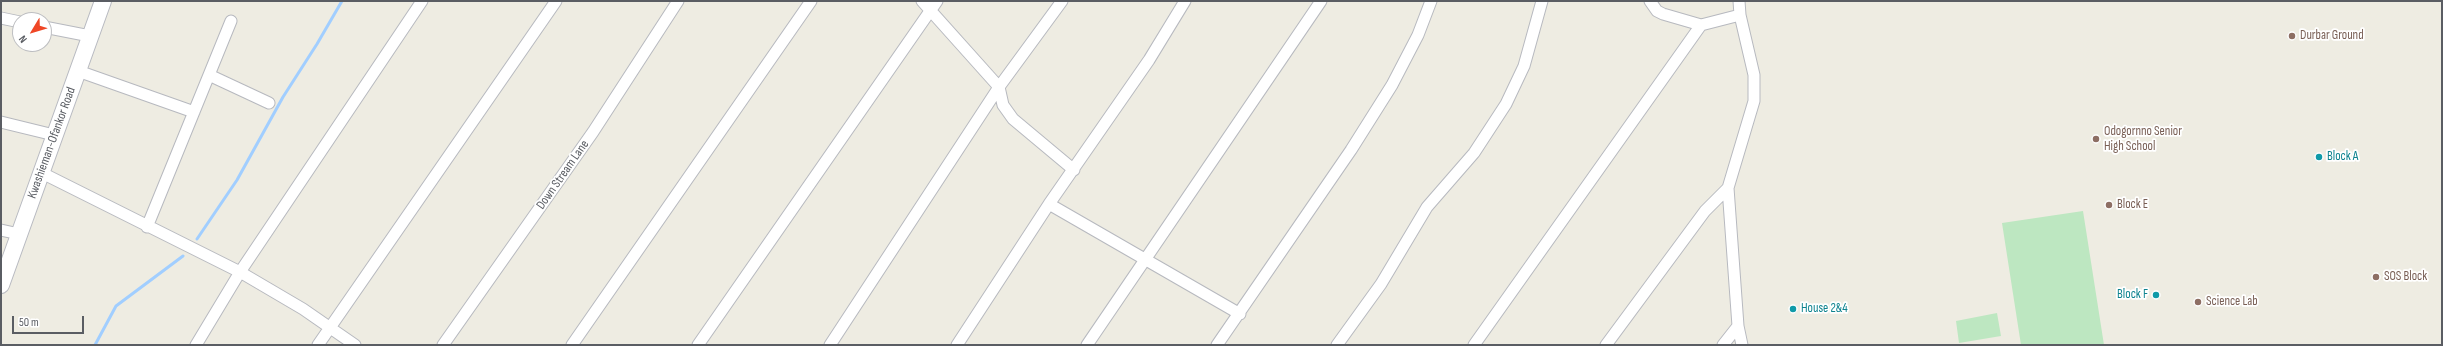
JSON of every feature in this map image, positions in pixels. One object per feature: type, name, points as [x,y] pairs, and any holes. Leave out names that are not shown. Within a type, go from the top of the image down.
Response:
[{"type":"main road","name":"Kwashieman-Ofankor Road","points":[[1,285],[40,172],[103,1]]},
{"type":"street","points":[[196,345],[240,272],[422,1]]},
{"type":"street","points":[[318,345],[556,1]]},
{"type":"street","name":"Down Stream Lane","points":[[443,345],[593,132],[678,1]]},
{"type":"street","points":[[572,345],[811,1]]},
{"type":"street","points":[[922,1],[934,5],[999,86],[1003,105],[1013,119],[1074,170]]},
{"type":"street","points":[[830,345],[999,86],[1062,1]]},
{"type":"street","points":[[957,345],[1049,204],[1149,60],[1185,1]]},
{"type":"street","points":[[1087,345],[1321,1]]},
{"type":"street","points":[[1217,345],[1240,314],[1351,150],[1392,85],[1418,35],[1431,1]]},
{"type":"street","points":[[1337,345],[1380,284],[1428,207],[1474,153],[1506,104],[1524,66],[1542,1]]},
{"type":"street","points":[[1650,1],[1657,11],[1663,14],[1701,25],[1740,15]]},
{"type":"street","points":[[1739,1],[1740,15],[1754,75],[1754,101],[1728,188],[1738,326],[1742,345]]},
{"type":"street","points":[[698,345],[934,5]]},
{"type":"street","points":[[1,18],[12,20]]},
{"type":"street","points":[[147,227],[231,21]]},
{"type":"street","points":[[1474,345],[1701,25]]},
{"type":"street","points":[[52,29],[90,36]]},
{"type":"street","points":[[78,71],[194,112]]},
{"type":"street","points":[[209,75],[269,103]]},
{"type":"street","points":[[1,122],[54,135]]},
{"type":"street","points":[[40,172],[147,227],[240,272],[274,291],[356,345]]},
{"type":"street","points":[[1606,345],[1705,211],[1728,188]]},
{"type":"street","points":[[1049,204],[1240,314]]},
{"type":"street","points":[[1,230],[19,234]]},
{"type":"street","points":[[1723,345],[1738,326]]},
{"type":"green space","points":[[2083,211],[2104,345],[2021,345],[2002,223]]},
{"type":"green space","points":[[1997,313],[2001,336],[1959,343],[1956,321]]},
{"type":"waterway","points":[[197,239],[237,180],[283,97],[317,44],[342,1]]},
{"type":"waterway","points":[[95,345],[116,306],[183,256]]},
{"type":"place","name":"Durbar Ground","points":[[2292,36]]},
{"type":"place","name":"Odogornno Senior High School","points":[[2096,139]]},
{"type":"place","name":"Block A","points":[[2319,157]]},
{"type":"place","name":"Block E","points":[[2109,205]]},
{"type":"place","name":"SOS Block","points":[[2376,277]]},
{"type":"place","name":"Block F","points":[[2156,295]]},
{"type":"place","name":"Science Lab","points":[[2198,302]]},
{"type":"place","name":"House 2&4","points":[[1793,309]]}]
